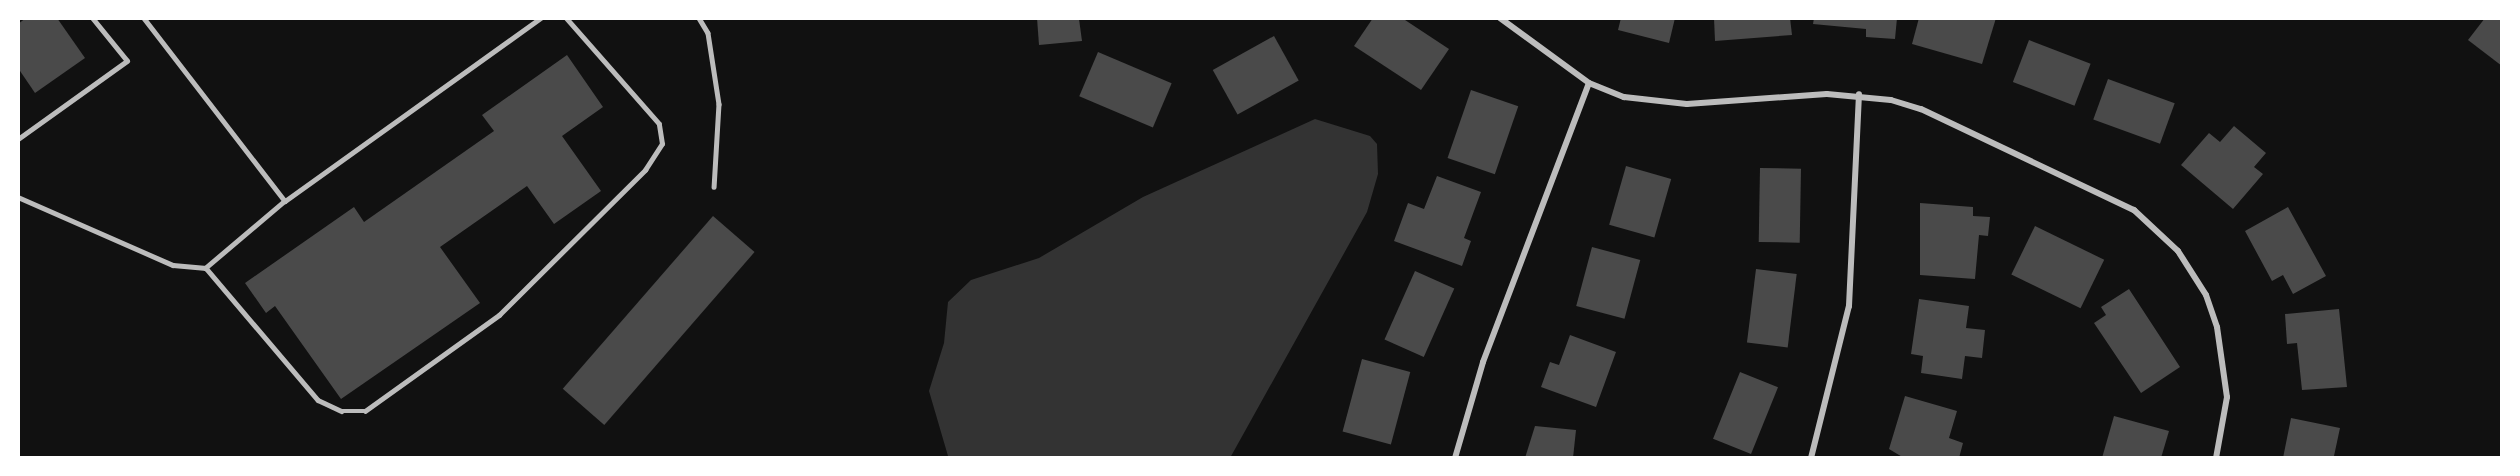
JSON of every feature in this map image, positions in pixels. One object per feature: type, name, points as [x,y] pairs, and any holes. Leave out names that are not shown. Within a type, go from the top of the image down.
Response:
[{"type":"street","points":[[1500,18],[1589,83],[1624,97],[1665,103],[1859,94],[1921,109],[2094,188],[2157,226],[2193,272],[2217,327],[2227,397],[2216,458]]},
{"type":"street","points":[[1455,458],[1483,362],[1589,83]]},
{"type":"street","points":[[1811,458],[1848,306],[1859,94]]},
{"type":"lane","points":[[18,139],[127,61],[92,18]]},
{"type":"lane","points":[[144,18],[285,201]]},
{"type":"lane","points":[[206,268],[285,201],[541,18]]},
{"type":"lane","points":[[18,197],[173,265],[206,268],[318,400],[342,411],[365,411],[499,315],[645,170],[662,144],[659,124],[566,18]]},
{"type":"lane","points":[[699,18],[708,33],[718,93],[714,187]]},
{"type":"shaded area","points":[[1315,119],[1370,136],[1377,144],[1378,174],[1367,212],[1230,458],[948,456],[929,391],[944,343],[948,302],[971,280],[1039,258],[1143,197]]},
{"type":"building","points":[[26,18],[57,18],[85,58],[35,93],[18,68],[18,24]]},
{"type":"building","points":[[1037,18],[1079,19],[1082,41],[1039,45]]},
{"type":"building","points":[[1373,18],[1402,18],[1449,49],[1421,90],[1354,46]]},
{"type":"building","points":[[1621,18],[1675,18],[1669,43],[1618,30]]},
{"type":"building","points":[[1714,18],[1790,18],[1792,35],[1715,41]]},
{"type":"building","points":[[1814,18],[1897,18],[1895,39],[1866,37],[1866,29],[1813,24]]},
{"type":"building","points":[[1919,18],[1996,18],[1982,64],[1912,44]]},
{"type":"building","points":[[2485,18],[2502,20],[2502,66],[2468,40]]},
{"type":"building","points":[[1274,36],[1299,81],[1238,115],[1213,70]]},
{"type":"building","points":[[2029,40],[2091,64],[2074,106],[2013,82]]},
{"type":"building","points":[[1098,52],[1172,83],[1153,127],[1079,96]]},
{"type":"building","points":[[567,55],[603,107],[562,136],[601,191],[554,224],[527,186],[440,247],[480,303],[341,399],[275,306],[266,313],[245,283],[354,207],[364,222],[494,131],[482,115]]},
{"type":"building","points":[[2108,79],[2175,103],[2160,144],[2093,119]]},
{"type":"building","points":[[1471,90],[1518,106],[1495,174],[1448,158]]},
{"type":"building","points":[[2234,126],[2266,153],[2254,167],[2263,174],[2233,209],[2181,165],[2209,133],[2220,142]]},
{"type":"building","points":[[1626,166],[1671,179],[1654,238],[1609,225]]},
{"type":"building","points":[[1760,168],[1801,169],[1800,243],[1759,242]]},
{"type":"building","points":[[1437,176],[1481,192],[1464,238],[1471,241],[1462,266],[1394,241],[1408,203],[1424,209]]},
{"type":"building","points":[[1920,203],[1973,207],[1973,216],[1990,217],[1988,236],[1979,235],[1975,279],[1920,275]]},
{"type":"building","points":[[2288,207],[2326,276],[2293,294],[2283,275],[2272,281],[2245,231]]},
{"type":"building","points":[[713,216],[755,252],[604,425],[563,389]]},
{"type":"building","points":[[2035,226],[2104,260],[2081,308],[2011,275]]},
{"type":"building","points":[[1592,247],[1640,260],[1625,319],[1576,306]]},
{"type":"building","points":[[1756,269],[1797,274],[1788,347],[1747,342]]},
{"type":"building","points":[[1415,271],[1454,288],[1424,357],[1384,340]]},
{"type":"building","points":[[2129,289],[2180,367],[2141,393],[2094,323],[2106,315],[2101,307]]},
{"type":"building","points":[[1919,299],[1969,306],[1966,328],[1985,330],[1982,358],[1965,356],[1962,379],[1921,373],[1923,356],[1911,354]]},
{"type":"building","points":[[2339,309],[2347,387],[2302,390],[2297,343],[2287,344],[2285,314]]},
{"type":"building","points":[[1570,335],[1616,352],[1596,407],[1541,387],[1550,362],[1559,365]]},
{"type":"building","points":[[1362,359],[1410,372],[1391,444],[1343,431]]},
{"type":"building","points":[[1740,372],[1778,387],[1751,454],[1713,439]]},
{"type":"building","points":[[1905,396],[1957,411],[1949,438],[1963,443],[1959,458],[1904,458],[1889,449]]},
{"type":"building","points":[[2114,416],[2169,431],[2161,458],[2102,458]]},
{"type":"building","points":[[2291,418],[2340,428],[2334,456],[2340,458],[2283,458]]},
{"type":"building","points":[[1535,426],[1576,430],[1573,458],[1525,458]]}]
